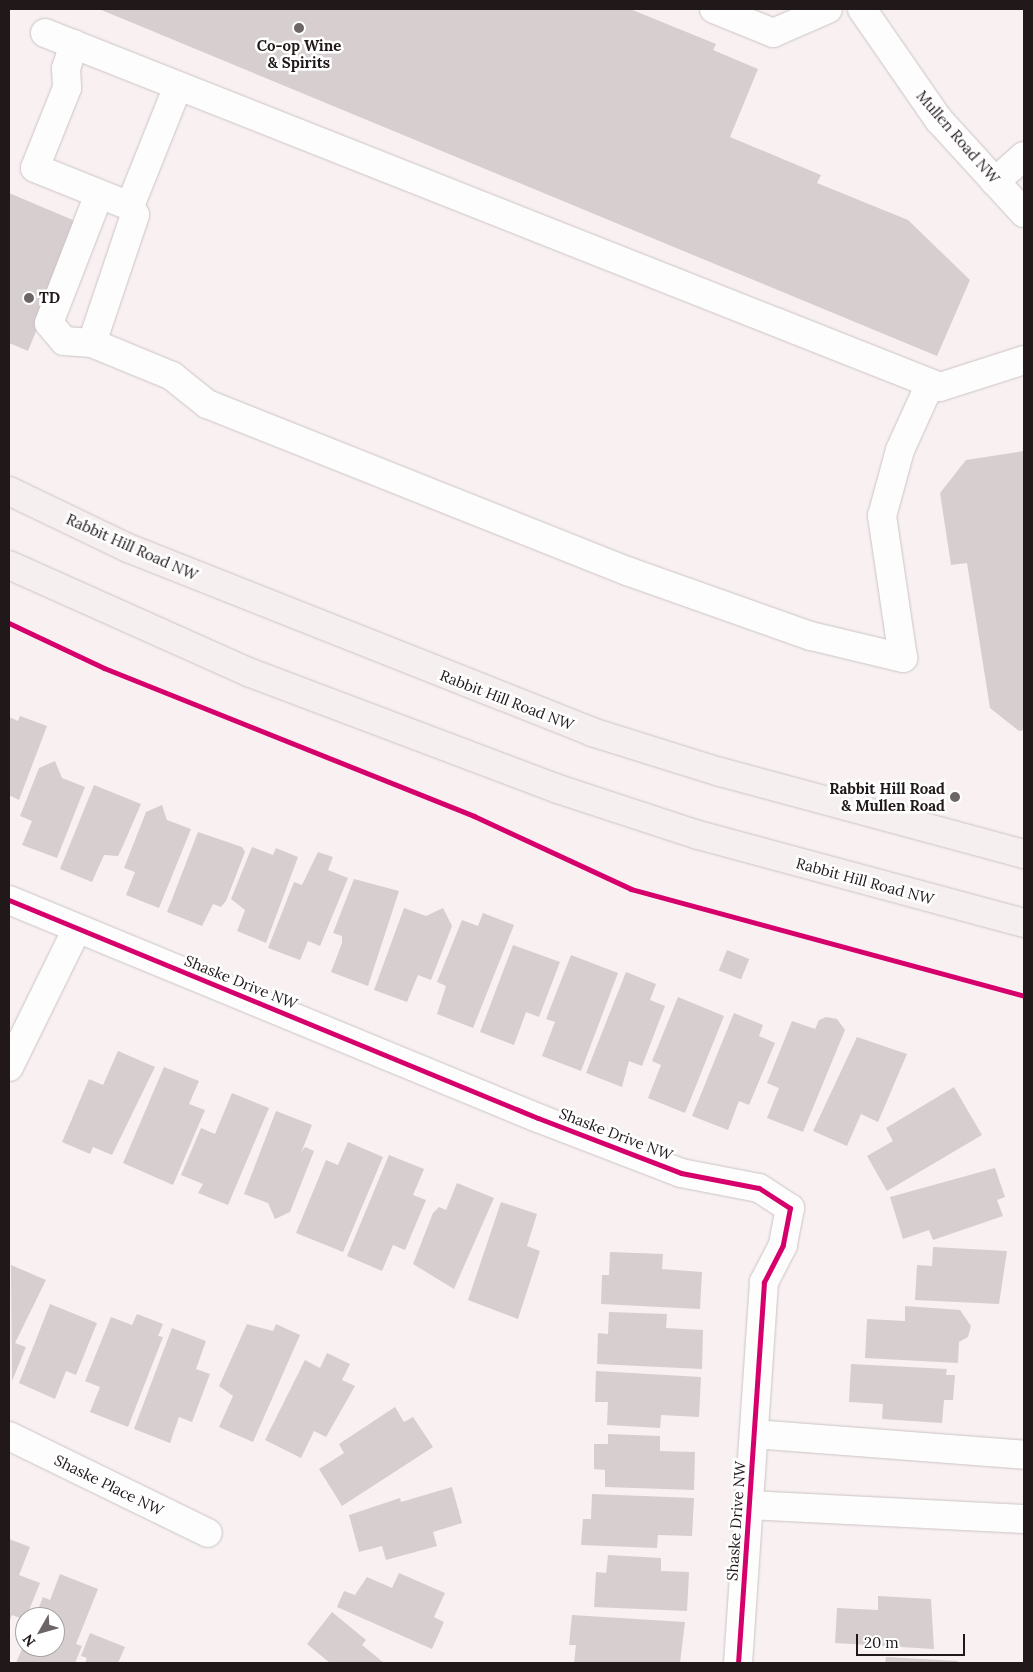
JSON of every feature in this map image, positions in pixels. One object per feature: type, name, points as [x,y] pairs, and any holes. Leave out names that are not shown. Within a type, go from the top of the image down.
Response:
[{"type":"main road","name":"Rabbit Hill Road NW","points":[[9,491],[128,548],[592,732],[720,772],[1024,854]]},
{"type":"main road","name":"Rabbit Hill Road NW","points":[[9,565],[251,673],[558,789],[698,835],[1024,923]]},
{"type":"street","points":[[714,9],[773,33],[828,9]]},
{"type":"street","name":"Mullen Road NW","points":[[862,9],[939,120],[1024,213]]},
{"type":"street","points":[[45,33],[940,388],[1024,360]]},
{"type":"street","points":[[74,44],[66,68],[67,88],[35,168],[130,206],[135,215],[92,343]]},
{"type":"street","points":[[130,206],[178,86]]},
{"type":"street","points":[[995,182],[1024,156]]},
{"type":"street","points":[[99,194],[50,323],[64,341],[92,343],[172,376],[207,404],[627,571],[810,636],[903,658],[882,516],[900,450],[930,384]]},
{"type":"street","name":"Shaske Drive NW","points":[[9,900],[682,1173],[759,1188],[790,1208],[783,1245],[764,1282],[738,1663]]},
{"type":"street","points":[[9,1067],[77,929]]},
{"type":"street","points":[[754,1434],[1024,1455]]},
{"type":"street","name":"Shaske Place NW","points":[[9,1436],[208,1534]]},
{"type":"street","name":"Shaske Drive NW","points":[[749,1506],[1024,1519]]},
{"type":"building","points":[[99,9],[630,9],[716,44],[713,50],[758,69],[730,137],[821,175],[817,183],[908,220],[970,280],[937,356]]},
{"type":"building","name":"TD","points":[[9,193],[80,223],[28,351],[9,343]]},
{"type":"building","points":[[1024,451],[1024,730],[1019,731],[990,708],[967,563],[951,565],[940,493],[966,460]]},
{"type":"building","points":[[20,716],[47,726],[19,800],[9,795],[9,717],[18,721]]},
{"type":"building","points":[[55,761],[62,778],[85,787],[57,858],[22,845],[32,821],[20,816],[39,768]]},
{"type":"building","points":[[94,785],[141,804],[118,856],[104,855],[92,882],[60,869]]},
{"type":"building","points":[[162,805],[167,820],[191,829],[159,908],[126,895],[135,872],[124,868],[146,812]]},
{"type":"building","points":[[198,832],[242,847],[245,852],[226,901],[221,907],[213,904],[202,926],[167,912]]},
{"type":"building","points":[[252,847],[273,855],[276,848],[298,857],[266,943],[237,931],[245,910],[231,899]]},
{"type":"building","points":[[318,852],[333,857],[328,870],[348,878],[320,946],[308,941],[300,960],[268,948],[294,882],[302,885]]},
{"type":"building","points":[[354,879],[399,891],[368,986],[331,972],[342,943],[342,936],[333,933]]},
{"type":"building","points":[[404,908],[426,916],[443,908],[452,926],[431,980],[418,975],[407,1002],[374,990]]},
{"type":"building","points":[[483,913],[514,925],[473,1028],[437,1014],[446,986],[437,982],[462,920],[478,926]]},
{"type":"building","points":[[513,945],[560,962],[539,1017],[526,1012],[514,1045],[480,1032]]},
{"type":"building","points":[[727,950],[749,959],[741,979],[719,970]]},
{"type":"building","points":[[571,955],[618,973],[581,1071],[542,1056],[555,1022],[546,1019]]},
{"type":"building","points":[[626,972],[656,984],[650,1000],[665,1006],[642,1066],[629,1061],[622,1087],[586,1073]]},
{"type":"building","points":[[678,997],[724,1016],[685,1113],[648,1098],[661,1065],[652,1061]]},
{"type":"building","points":[[734,1013],[763,1025],[759,1036],[775,1043],[749,1105],[739,1101],[728,1130],[692,1116]]},
{"type":"building","points":[[826,1017],[837,1019],[845,1030],[803,1132],[767,1118],[779,1088],[767,1083],[792,1021],[815,1029],[819,1020]]},
{"type":"building","points":[[857,1037],[907,1054],[878,1122],[861,1114],[847,1146],[813,1131]]},
{"type":"building","points":[[118,1051],[155,1067],[112,1155],[93,1147],[90,1154],[62,1142],[89,1079],[103,1085]]},
{"type":"building","points":[[164,1067],[199,1081],[189,1104],[205,1110],[173,1185],[123,1163]]},
{"type":"building","points":[[954,1087],[982,1135],[887,1191],[867,1156],[893,1141],[886,1128]]},
{"type":"building","points":[[232,1093],[269,1108],[228,1205],[198,1193],[203,1184],[181,1175],[201,1128],[215,1134]]},
{"type":"building","points":[[276,1111],[312,1125],[301,1153],[305,1147],[314,1151],[290,1212],[275,1219],[268,1203],[244,1194]]},
{"type":"building","points":[[348,1142],[383,1157],[343,1252],[296,1233],[326,1160],[338,1165]]},
{"type":"building","points":[[389,1155],[424,1169],[413,1195],[426,1200],[405,1250],[393,1245],[382,1271],[347,1256]]},
{"type":"building","points":[[995,1168],[1005,1197],[997,1200],[1003,1216],[933,1240],[929,1230],[903,1239],[890,1197]]},
{"type":"building","points":[[457,1183],[494,1198],[454,1289],[413,1264],[433,1213],[439,1207],[446,1210]]},
{"type":"building","points":[[501,1202],[537,1214],[527,1246],[540,1251],[518,1319],[468,1300]]},
{"type":"building","points":[[933,1247],[1007,1251],[999,1304],[915,1300],[917,1265],[932,1266]]},
{"type":"building","points":[[610,1252],[663,1254],[662,1269],[702,1272],[700,1309],[601,1304],[602,1275],[609,1275]]},
{"type":"building","points":[[11,1265],[46,1280],[15,1343],[26,1347],[12,1381]]},
{"type":"building","points":[[50,1304],[97,1323],[76,1375],[66,1371],[55,1399],[19,1383]]},
{"type":"building","points":[[905,1306],[960,1310],[971,1326],[968,1337],[959,1342],[958,1363],[865,1358],[867,1319],[905,1321]]},
{"type":"building","points":[[609,1312],[667,1314],[666,1328],[703,1330],[702,1369],[597,1364],[598,1333],[608,1334]]},
{"type":"building","points":[[137,1314],[163,1324],[158,1336],[163,1337],[128,1427],[90,1412],[100,1387],[85,1381],[111,1317],[132,1325]]},
{"type":"building","points":[[247,1324],[273,1331],[276,1324],[300,1335],[253,1442],[219,1427],[233,1396],[219,1386]]},
{"type":"building","points":[[172,1328],[206,1341],[196,1369],[210,1374],[192,1422],[179,1417],[170,1443],[134,1429]]},
{"type":"building","points":[[327,1353],[350,1364],[342,1380],[355,1386],[326,1437],[314,1431],[301,1458],[265,1440],[305,1360],[320,1368]]},
{"type":"building","points":[[851,1364],[947,1369],[946,1375],[955,1375],[953,1400],[944,1400],[942,1423],[882,1419],[883,1404],[849,1402]]},
{"type":"building","points":[[596,1371],[701,1377],[699,1417],[661,1415],[660,1428],[607,1425],[608,1402],[595,1402]]},
{"type":"building","points":[[395,1407],[404,1422],[413,1417],[433,1447],[342,1506],[319,1469],[344,1453],[339,1444]]},
{"type":"building","points":[[608,1434],[660,1436],[660,1451],[695,1452],[694,1490],[605,1487],[605,1470],[594,1469],[594,1444],[608,1444]]},
{"type":"building","points":[[452,1487],[462,1523],[433,1532],[437,1546],[386,1560],[382,1546],[359,1552],[349,1515],[400,1498],[401,1502]]},
{"type":"building","points":[[592,1494],[694,1498],[692,1536],[658,1535],[657,1548],[581,1545],[583,1519],[591,1519]]},
{"type":"building","points":[[9,1539],[30,1547],[19,1575],[40,1583],[30,1607],[15,1607],[15,1616],[12,1615],[9,1623]]},
{"type":"building","points":[[608,1555],[661,1558],[661,1571],[689,1572],[687,1611],[594,1607],[596,1572],[606,1573]]},
{"type":"building","points":[[399,1573],[445,1593],[434,1617],[444,1622],[432,1649],[337,1607],[344,1591],[355,1595],[367,1577],[392,1588]]},
{"type":"building","points":[[60,1574],[98,1589],[76,1644],[82,1646],[75,1663],[16,1663],[19,1657],[65,1657],[65,1607],[39,1607],[43,1597],[50,1600]]},
{"type":"building","points":[[878,1596],[931,1599],[934,1649],[835,1643],[837,1608],[878,1610]]},
{"type":"building","points":[[332,1612],[366,1640],[362,1645],[384,1663],[330,1663],[307,1644]]},
{"type":"building","points":[[572,1615],[685,1622],[680,1663],[574,1663],[576,1645],[569,1645]]},
{"type":"building","points":[[90,1633],[125,1647],[118,1663],[85,1663],[87,1658],[81,1656]]},
{"type":"building","points":[[886,1657],[958,1661],[958,1663],[885,1663]]},
{"type":"cycle path","points":[[9,623],[104,668],[474,816],[631,889],[1024,996]]},
{"type":"cycle path","points":[[9,900],[538,1118],[681,1173],[759,1188],[790,1208],[783,1245],[764,1282],[738,1663]]},
{"type":"place","name":"Co-op Wine & Spirits","points":[[299,28]]},
{"type":"place","name":"TD","points":[[29,298]]},
{"type":"place","name":"Rabbit Hill Road & Mullen Road","points":[[955,797]]}]
